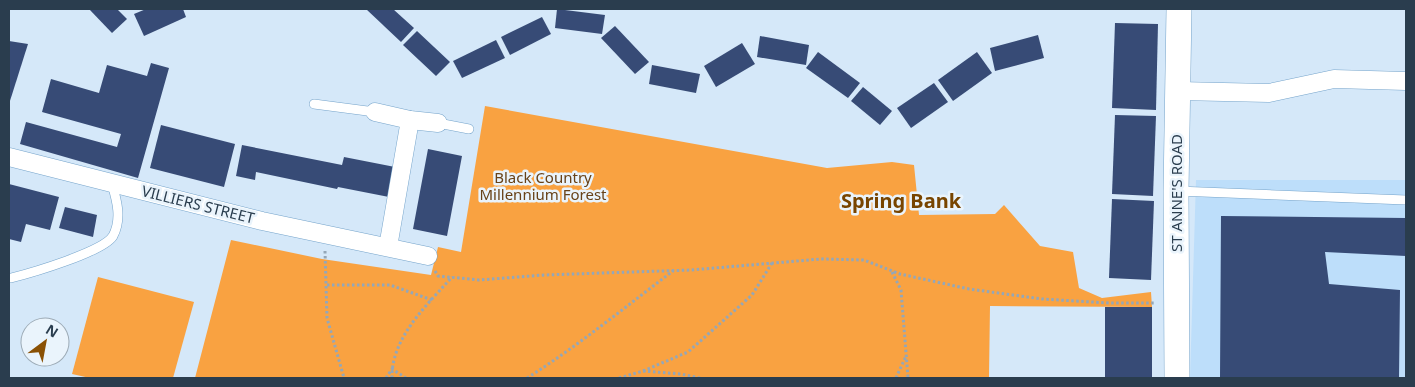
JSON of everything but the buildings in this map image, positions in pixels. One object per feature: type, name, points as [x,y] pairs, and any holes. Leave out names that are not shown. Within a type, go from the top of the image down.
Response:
[{"type":"street","name":"ST ANNE'S ROAD","points":[[1177,378],[1176,191],[1179,9]]},
{"type":"street","points":[[1178,91],[1269,93],[1334,79],[1406,81]]},
{"type":"street","points":[[375,112],[438,124]]},
{"type":"street","points":[[388,246],[410,120]]},
{"type":"street","name":"VILLIERS STREET","points":[[9,158],[262,220],[428,256]]},
{"type":"lane","points":[[314,104],[375,112]]},
{"type":"lane","points":[[438,124],[469,129]]},
{"type":"lane","points":[[11,278],[57,266],[109,241],[115,230],[118,213],[118,202],[112,184]]},
{"type":"lane","points":[[1176,191],[1406,200]]},
{"type":"path","points":[[324,233],[327,318],[344,378]]},
{"type":"path","points":[[428,256],[438,276],[479,280],[674,271],[821,259],[864,260],[892,271],[970,289],[1042,299],[1109,303],[1177,303]]},
{"type":"path","points":[[619,378],[643,371],[688,352],[752,295],[772,263]]},
{"type":"path","points":[[527,378],[568,352],[625,306],[674,271]]},
{"type":"path","points":[[892,271],[901,290],[908,378]]},
{"type":"path","points":[[392,378],[396,353],[414,321],[452,277]]},
{"type":"path","points":[[326,285],[390,285],[432,300]]},
{"type":"path","points":[[896,378],[906,354]]},
{"type":"path","points":[[386,378],[392,369]]},
{"type":"path","points":[[392,369],[406,378]]},
{"type":"path","points":[[643,371],[682,374],[700,378]]},
{"type":"shaded area","points":[[1196,180],[1406,180],[1406,378],[1190,378]]},
{"type":"green space","name":"Black Country Millennium Forest","points":[[485,106],[827,168],[892,162],[914,165],[919,215],[995,214],[1004,205],[1040,246],[1073,252],[1079,288],[1102,298],[1151,292],[1152,307],[990,306],[989,378],[195,378],[231,240],[322,259],[431,275],[438,247],[461,252]]},
{"type":"green space","points":[[98,277],[194,302],[173,378],[90,378],[72,374]]},
{"type":"district","name":"Spring Bank","points":[[901,201]]}]
